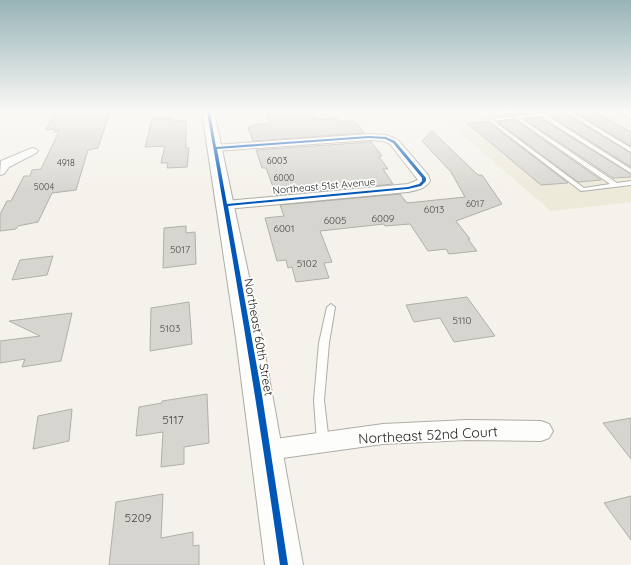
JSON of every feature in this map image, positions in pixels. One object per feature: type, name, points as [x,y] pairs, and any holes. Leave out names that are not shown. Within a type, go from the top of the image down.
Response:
[{"type":"street","name":"Northeast 60th Street","points":[[213,138],[268,450],[284,565]]},
{"type":"street","name":"Northeast 51st Avenue","points":[[215,148],[350,138]]},
{"type":"street","name":"Northeast 51st Avenue","points":[[226,205],[408,188],[423,183],[423,175],[397,145],[385,138]]},
{"type":"street","points":[[0,171],[5,164],[32,151]]},
{"type":"street","name":"Northeast 52nd Court","points":[[268,450],[382,434],[467,430],[541,431]]},
{"type":"lane","points":[[514,138],[582,190],[631,183]]},
{"type":"lane","points":[[547,138],[615,185]]},
{"type":"lane","points":[[579,138],[631,171]]},
{"type":"lane","points":[[612,138],[631,150]]},
{"type":"lane","points":[[323,443],[319,400],[324,343],[331,307]]},
{"type":"shaded area","points":[[467,138],[631,138],[631,202],[551,211]]},
{"type":"building","points":[[56,138],[101,138],[98,148],[88,150],[76,190],[52,193],[38,222],[18,226],[16,229],[0,231],[0,214],[7,201],[11,201],[24,176],[30,176],[32,170],[41,169]]},
{"type":"building","points":[[147,138],[186,138],[186,148],[189,148],[187,167],[167,168],[168,163],[161,163],[165,146],[145,147]]},
{"type":"building","points":[[252,138],[290,138],[253,141]]},
{"type":"building","points":[[425,138],[440,138],[478,175],[482,175],[502,204],[456,221],[477,251],[449,254],[446,249],[428,251],[410,224],[385,226],[384,224],[320,231],[332,262],[324,263],[329,278],[296,282],[292,267],[288,268],[286,260],[277,261],[265,218],[284,216],[280,205],[400,194],[407,203],[465,197],[451,172],[422,141]]},
{"type":"building","points":[[485,138],[509,138],[568,183],[541,185]]},
{"type":"building","points":[[520,138],[541,138],[601,180],[578,182]]},
{"type":"building","points":[[553,138],[573,138],[631,174],[631,177],[613,178]]},
{"type":"building","points":[[586,138],[606,138],[631,153],[631,167]]},
{"type":"building","points":[[618,138],[631,138],[631,146]]},
{"type":"building","points":[[371,142],[382,156],[379,157],[388,169],[383,169],[393,184],[276,195],[266,168],[262,168],[256,150]]},
{"type":"building","points":[[186,226],[186,233],[195,232],[196,264],[163,268],[164,228]]},
{"type":"building","points":[[53,256],[47,275],[12,280],[20,260]]},
{"type":"building","points":[[467,297],[495,336],[454,342],[440,318],[414,322],[406,305]]},
{"type":"building","points":[[189,302],[192,344],[150,351],[151,308]]},
{"type":"building","points":[[72,313],[61,361],[22,367],[25,359],[0,363],[0,341],[40,336],[9,321]]},
{"type":"building","points":[[207,394],[209,443],[184,447],[184,464],[161,467],[163,432],[136,436],[139,407],[162,403],[162,401]]},
{"type":"building","points":[[72,409],[69,441],[33,449],[38,416]]},
{"type":"building","points":[[631,418],[631,459],[603,423]]},
{"type":"building","points":[[163,494],[161,538],[193,532],[193,546],[199,545],[199,565],[109,565],[116,502]]},
{"type":"building","points":[[631,496],[631,540],[604,503]]},
{"type":"cycle path","points":[[213,138],[249,338],[284,565]]},
{"type":"cycle path","points":[[215,148],[350,138]]},
{"type":"cycle path","points":[[226,205],[408,188],[420,185],[424,181],[424,178],[394,142],[387,138]]}]
